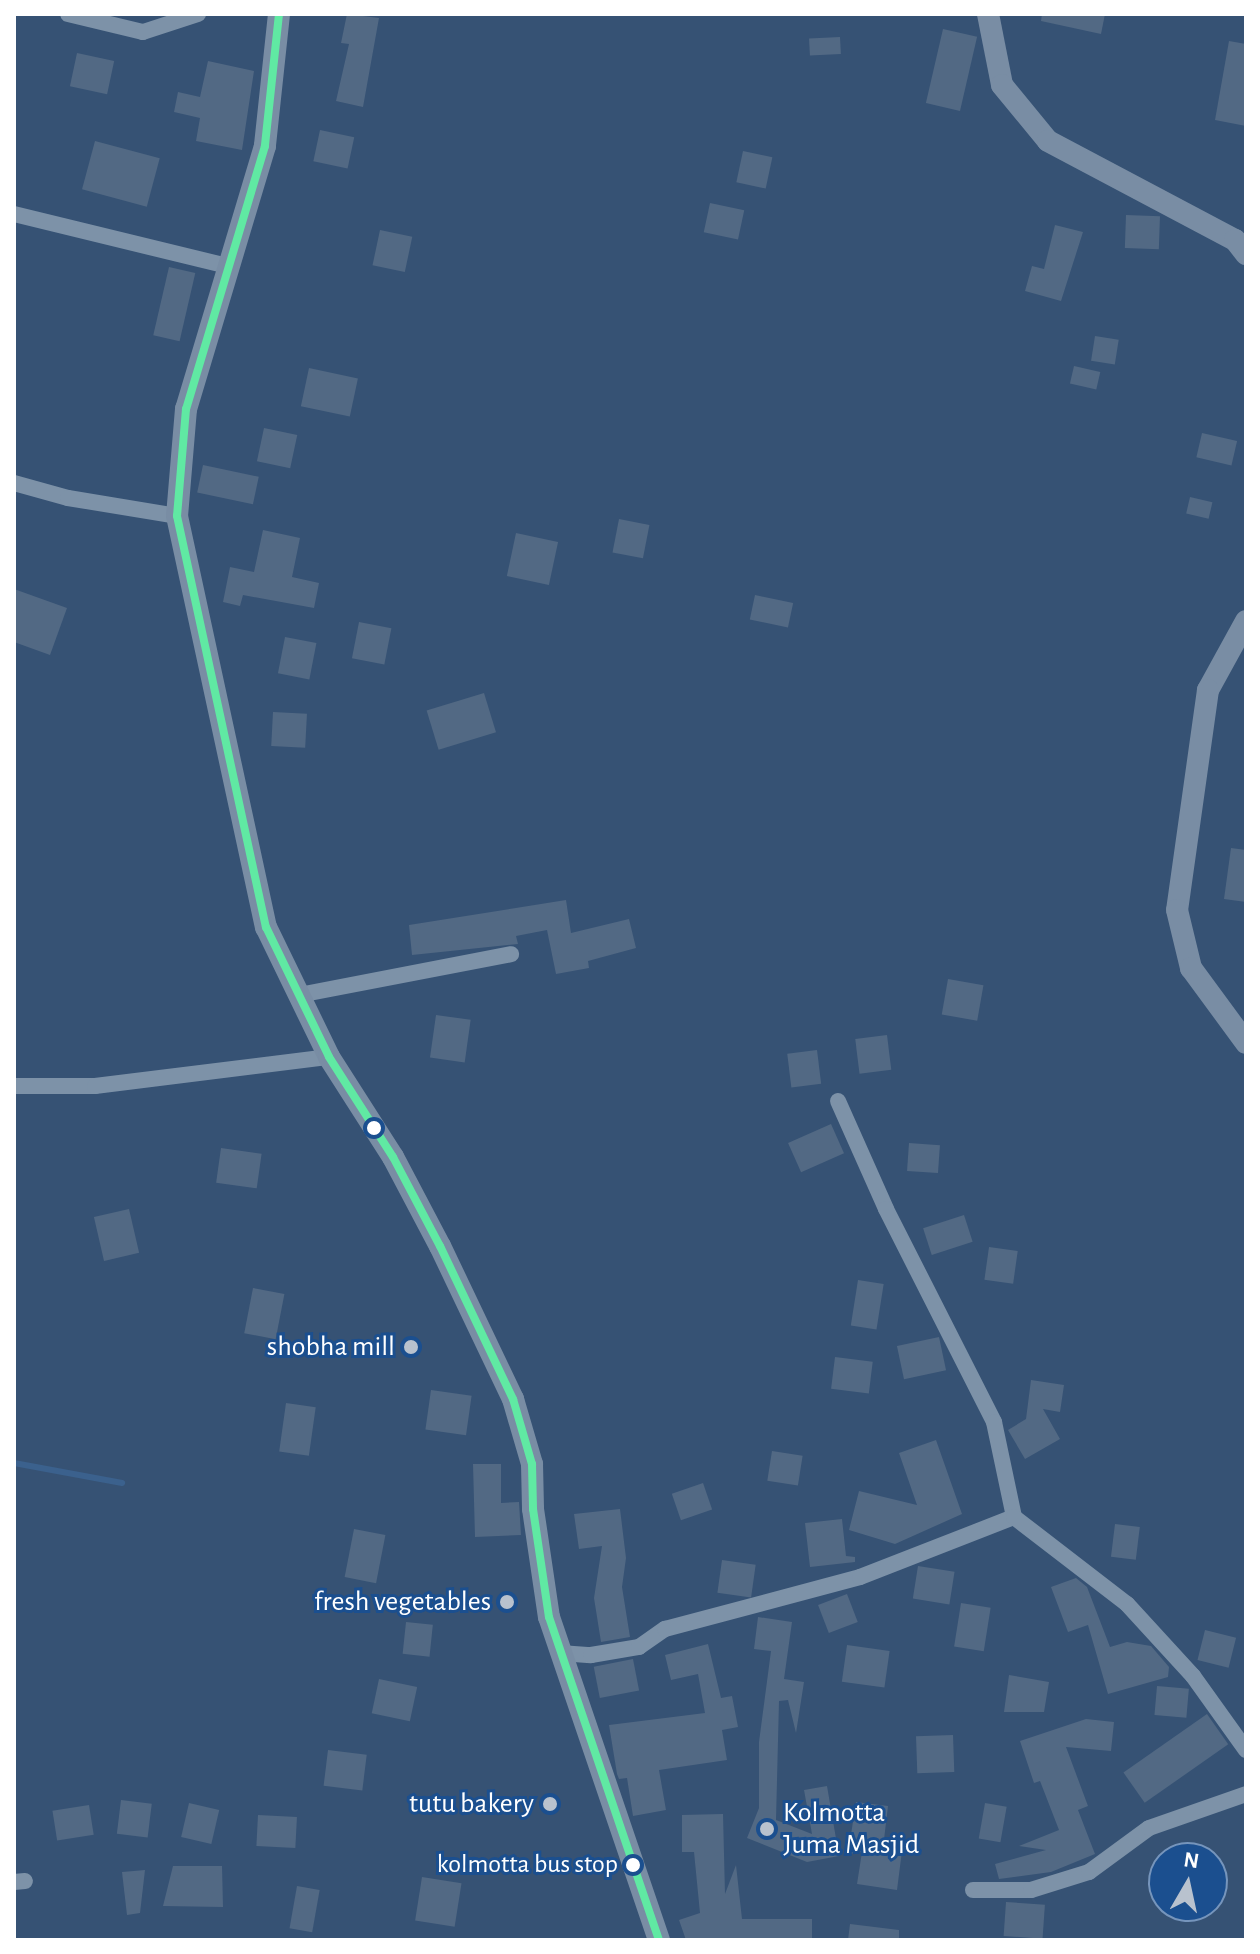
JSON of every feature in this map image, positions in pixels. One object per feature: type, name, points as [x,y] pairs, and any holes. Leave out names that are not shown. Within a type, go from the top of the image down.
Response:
[{"type":"main road","points":[[279,14],[265,146],[186,409],[177,516],[266,927],[329,1057],[393,1157],[513,1399],[532,1464],[535,1525],[560,1653],[659,1940]]},
{"type":"main road","points":[[988,14],[1002,85],[1048,141],[1235,240],[1246,254]]},
{"type":"main road","points":[[1246,621],[1208,690],[1177,910],[1191,968],[1246,1043]]},
{"type":"street","points":[[68,14],[143,32],[198,14]]},
{"type":"street","points":[[14,214],[231,267]]},
{"type":"street","points":[[14,483],[68,498],[177,516]]},
{"type":"street","points":[[299,995],[511,954]]},
{"type":"street","points":[[14,1086],[95,1086],[329,1057]]},
{"type":"street","points":[[838,1101],[886,1209],[994,1422],[1014,1517],[1127,1604],[1193,1676],[1246,1750]]},
{"type":"street","points":[[560,1653],[591,1655],[639,1647],[665,1629],[860,1577],[1014,1517]]},
{"type":"street","points":[[973,1890],[1031,1890],[1089,1872],[1149,1828],[1246,1794]]},
{"type":"building","points":[[347,14],[379,18],[363,107],[336,101],[349,44],[341,43]]},
{"type":"building","points":[[1042,14],[1105,14],[1101,34],[1041,21]]},
{"type":"building","points":[[943,29],[977,37],[960,111],[926,103]]},
{"type":"building","points":[[840,37],[841,54],[810,56],[809,39]]},
{"type":"building","points":[[1229,41],[1246,44],[1246,126],[1215,120]]},
{"type":"building","points":[[77,53],[114,61],[107,94],[70,86]]},
{"type":"building","points":[[208,61],[254,71],[242,150],[196,141],[200,118],[174,112],[178,92],[200,97]]},
{"type":"building","points":[[320,130],[354,137],[348,169],[313,161]]},
{"type":"building","points":[[95,141],[160,158],[147,207],[82,189]]},
{"type":"building","points":[[743,151],[772,157],[766,189],[736,182]]},
{"type":"building","points":[[710,203],[744,210],[738,240],[704,232]]},
{"type":"building","points":[[1126,215],[1160,216],[1159,249],[1125,248]]},
{"type":"building","points":[[1055,225],[1083,232],[1061,301],[1025,291],[1032,266],[1044,269]]},
{"type":"building","points":[[380,230],[412,237],[405,272],[373,265]]},
{"type":"building","points":[[169,267],[195,273],[180,341],[153,335]]},
{"type":"building","points":[[1095,336],[1119,340],[1115,364],[1091,361]]},
{"type":"building","points":[[1074,366],[1100,372],[1096,390],[1070,384]]},
{"type":"building","points":[[309,368],[358,378],[350,417],[301,406]]},
{"type":"building","points":[[264,428],[297,435],[290,468],[257,461]]},
{"type":"building","points":[[1202,433],[1237,441],[1231,465],[1196,457]]},
{"type":"building","points":[[203,465],[259,477],[253,504],[197,492]]},
{"type":"building","points":[[1190,497],[1212,502],[1209,519],[1186,514]]},
{"type":"building","points":[[619,519],[649,525],[643,558],[613,552]]},
{"type":"building","points":[[263,530],[300,538],[292,577],[319,583],[314,608],[243,595],[240,606],[223,602],[230,567],[254,572]]},
{"type":"building","points":[[516,533],[558,542],[549,585],[507,576]]},
{"type":"building","points":[[14,589],[67,608],[50,655],[14,642]]},
{"type":"building","points":[[755,595],[793,603],[788,628],[750,619]]},
{"type":"building","points":[[359,622],[391,628],[384,665],[352,658]]},
{"type":"building","points":[[285,637],[316,643],[309,679],[278,673]]},
{"type":"building","points":[[484,693],[496,732],[439,750],[427,711]]},
{"type":"building","points":[[273,712],[307,714],[305,748],[271,746]]},
{"type":"building","points":[[1231,848],[1246,850],[1246,902],[1224,899]]},
{"type":"building","points":[[566,900],[571,933],[629,919],[636,948],[588,961],[589,968],[556,974],[547,930],[516,936],[518,944],[412,955],[409,925]]},
{"type":"building","points":[[948,979],[983,985],[977,1021],[942,1014]]},
{"type":"building","points":[[436,1015],[471,1020],[465,1062],[430,1058]]},
{"type":"building","points":[[887,1035],[891,1070],[860,1074],[855,1039]]},
{"type":"building","points":[[817,1050],[821,1084],[791,1087],[787,1054]]},
{"type":"building","points":[[831,1124],[844,1153],[801,1172],[788,1143]]},
{"type":"building","points":[[909,1143],[940,1145],[938,1173],[907,1171]]},
{"type":"building","points":[[221,1148],[262,1154],[257,1188],[216,1183]]},
{"type":"building","points":[[129,1209],[139,1253],[104,1261],[94,1217]]},
{"type":"building","points":[[964,1215],[973,1242],[932,1255],[923,1228]]},
{"type":"building","points":[[989,1247],[1018,1251],[1013,1284],[984,1280]]},
{"type":"building","points":[[858,1280],[884,1284],[876,1330],[851,1325]]},
{"type":"building","points":[[253,1288],[284,1294],[276,1339],[244,1333]]},
{"type":"building","points":[[939,1337],[946,1370],[904,1379],[897,1346]]},
{"type":"building","points":[[835,1357],[873,1362],[869,1393],[831,1389]]},
{"type":"building","points":[[1031,1380],[1064,1385],[1060,1412],[1043,1409],[1060,1439],[1025,1459],[1008,1430],[1026,1419]]},
{"type":"building","points":[[431,1390],[472,1396],[466,1435],[425,1430]]},
{"type":"building","points":[[286,1403],[316,1407],[309,1456],[279,1452]]},
{"type":"building","points":[[936,1440],[962,1514],[895,1544],[849,1530],[859,1491],[917,1505],[899,1453]]},
{"type":"building","points":[[772,1451],[803,1456],[798,1485],[767,1481]]},
{"type":"building","points":[[473,1464],[501,1464],[501,1503],[519,1502],[521,1535],[475,1537]]},
{"type":"building","points":[[703,1483],[712,1509],[681,1520],[672,1494]]},
{"type":"building","points":[[620,1509],[626,1558],[622,1587],[630,1637],[601,1642],[594,1598],[602,1546],[579,1549],[574,1514]]},
{"type":"building","points":[[842,1519],[846,1556],[855,1557],[855,1562],[810,1567],[805,1523]]},
{"type":"building","points":[[1115,1524],[1140,1527],[1136,1560],[1111,1557]]},
{"type":"building","points":[[354,1529],[385,1535],[376,1583],[345,1577]]},
{"type":"building","points":[[722,1560],[756,1565],[751,1597],[717,1593]]},
{"type":"building","points":[[918,1566],[955,1572],[949,1604],[913,1599]]},
{"type":"building","points":[[1076,1578],[1087,1587],[1110,1647],[1127,1642],[1151,1646],[1169,1667],[1168,1677],[1108,1694],[1088,1625],[1068,1632],[1051,1587]]},
{"type":"building","points":[[847,1594],[858,1622],[829,1633],[818,1605]]},
{"type":"building","points":[[961,1603],[991,1608],[984,1651],[954,1646]]},
{"type":"building","points":[[758,1617],[792,1622],[784,1679],[804,1682],[796,1733],[788,1700],[779,1701],[776,1820],[812,1834],[804,1790],[827,1786],[839,1856],[807,1862],[747,1838],[759,1808],[759,1742],[771,1651],[754,1649]]},
{"type":"building","points":[[406,1622],[433,1625],[430,1657],[403,1654]]},
{"type":"building","points":[[1205,1630],[1236,1638],[1229,1668],[1198,1660]]},
{"type":"building","points":[[708,1644],[721,1698],[732,1696],[738,1727],[722,1730],[727,1760],[659,1770],[666,1810],[633,1816],[627,1778],[619,1779],[617,1774],[609,1725],[705,1713],[698,1674],[671,1680],[665,1655]]},
{"type":"building","points":[[847,1645],[890,1651],[884,1688],[842,1682]]},
{"type":"building","points":[[633,1659],[639,1690],[600,1698],[594,1667]]},
{"type":"building","points":[[1009,1675],[1049,1682],[1044,1712],[1004,1712]]},
{"type":"building","points":[[379,1679],[417,1687],[410,1721],[372,1713]]},
{"type":"building","points":[[1157,1686],[1189,1689],[1186,1718],[1154,1715]]},
{"type":"building","points":[[1207,1714],[1228,1744],[1145,1803],[1123,1773]]},
{"type":"building","points":[[1086,1719],[1114,1722],[1111,1751],[1066,1747],[1088,1806],[1078,1810],[1095,1854],[1051,1872],[999,1879],[995,1864],[1046,1850],[1019,1846],[1059,1830],[1040,1781],[1034,1783],[1020,1741]]},
{"type":"building","points":[[953,1735],[954,1772],[917,1773],[916,1736]]},
{"type":"building","points":[[328,1750],[367,1755],[362,1790],[324,1786]]},
{"type":"building","points":[[121,1800],[152,1804],[148,1838],[117,1834]]},
{"type":"building","points":[[856,1802],[888,1806],[883,1848],[902,1851],[897,1890],[857,1884],[862,1852],[848,1854]]},
{"type":"building","points":[[189,1803],[219,1810],[211,1844],[181,1837]]},
{"type":"building","points":[[985,1803],[1007,1807],[1000,1842],[979,1838]]},
{"type":"building","points":[[89,1805],[94,1835],[57,1840],[52,1811]]},
{"type":"building","points":[[723,1814],[725,1894],[736,1865],[742,1919],[812,1919],[812,1940],[686,1940],[679,1920],[700,1913],[694,1852],[682,1852],[682,1815]]},
{"type":"building","points":[[258,1815],[297,1817],[295,1848],[256,1846]]},
{"type":"building","points":[[173,1866],[222,1866],[223,1907],[163,1906]]},
{"type":"building","points":[[145,1870],[140,1913],[127,1915],[122,1872]]},
{"type":"building","points":[[422,1877],[462,1883],[455,1927],[415,1920]]},
{"type":"building","points":[[297,1886],[320,1890],[312,1932],[290,1928]]},
{"type":"building","points":[[1006,1902],[1045,1905],[1043,1939],[1004,1936]]},
{"type":"building","points":[[850,1924],[899,1930],[899,1940],[848,1940]]},
{"type":"waterway","points":[[14,1463],[122,1483]]},
{"type":"transit line","points":[[279,14],[265,146],[186,409],[177,516],[266,927],[329,1057],[393,1157],[440,1246],[513,1399],[532,1464],[533,1509],[549,1617],[659,1940]]},
{"type":"place","name":"shobha mill","points":[[411,1347]]},
{"type":"place","name":"fresh vegetables","points":[[507,1602]]},
{"type":"place","name":"tutu bakery","points":[[550,1804]]},
{"type":"place","name":"Kolmotta Juma Masjid","points":[[767,1829]]},
{"type":"place","name":"kolmotta bus stop","points":[[633,1865]]}]
